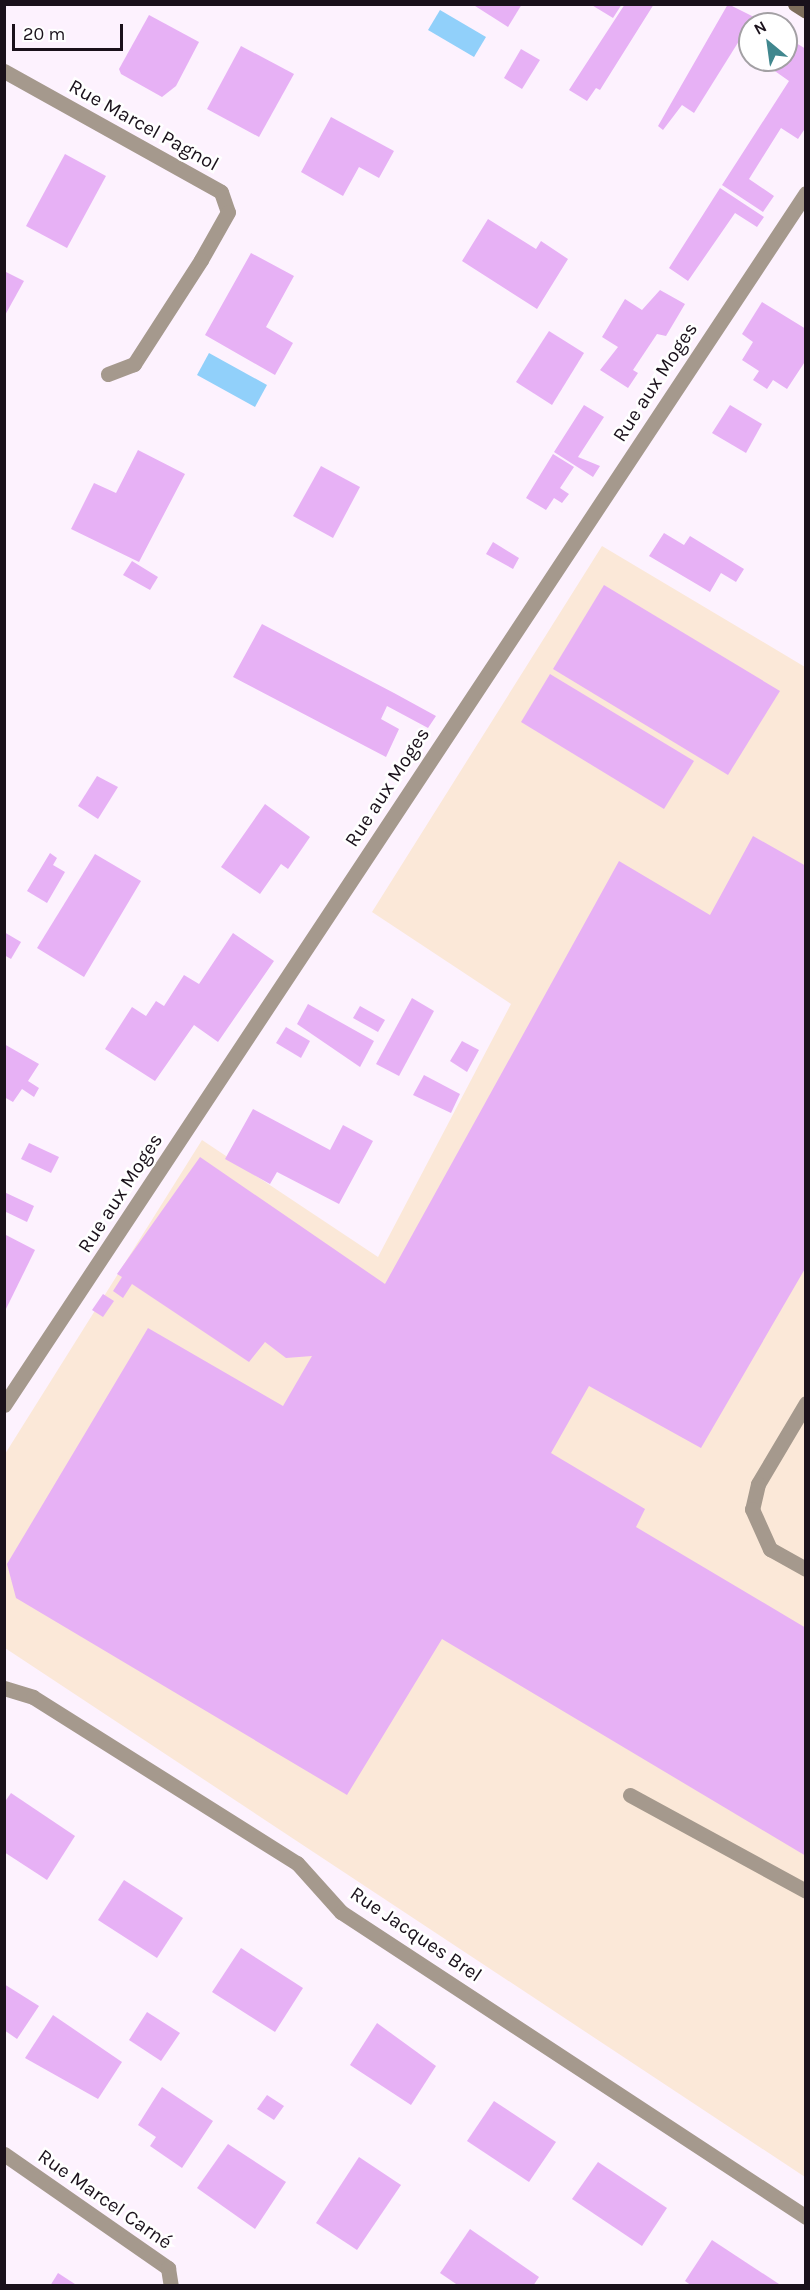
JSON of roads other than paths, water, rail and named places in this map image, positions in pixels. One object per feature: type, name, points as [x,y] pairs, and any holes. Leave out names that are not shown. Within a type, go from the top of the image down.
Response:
[{"type":"street","points":[[795,4],[806,11]]},
{"type":"street","name":"Rue Marcel Pagnol","points":[[4,71],[221,192],[228,212],[201,260],[134,364],[108,374]]},
{"type":"street","name":"Rue aux Moges","points":[[4,1405],[806,193]]},
{"type":"street","points":[[806,1403],[758,1484],[752,1509],[770,1549],[806,1569]]},
{"type":"street","name":"Rue Jacques Brel","points":[[4,1688],[33,1697],[297,1863],[341,1912],[806,2217]]},
{"type":"street","points":[[630,1795],[806,1891]]},
{"type":"street","name":"Rue Marcel Carné","points":[[4,2154],[168,2268],[171,2286]]},
{"type":"water","points":[[440,10],[486,37],[474,57],[428,30]]},
{"type":"water","points":[[209,353],[267,385],[255,407],[197,375]]}]
